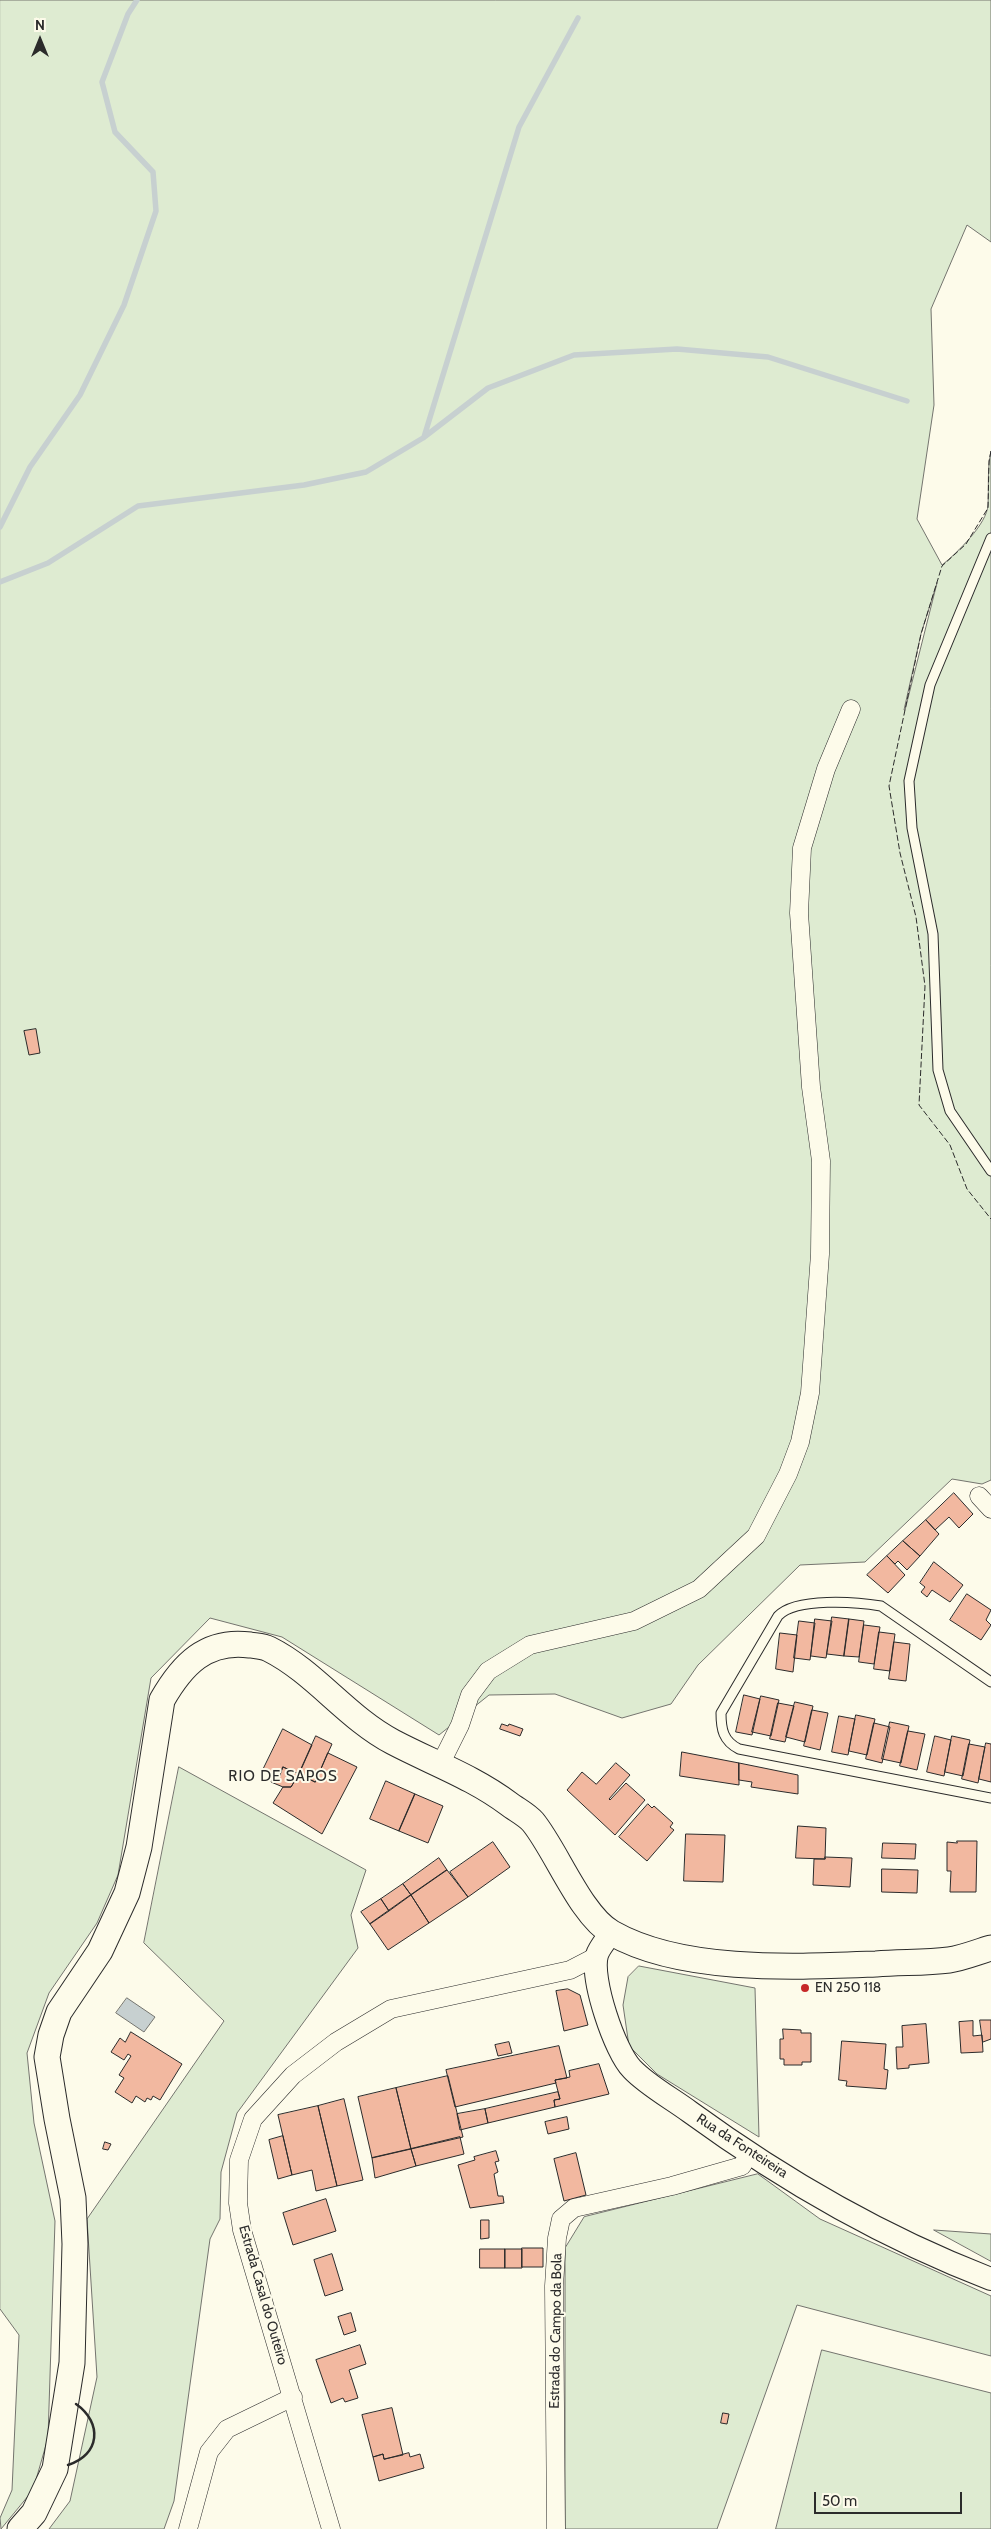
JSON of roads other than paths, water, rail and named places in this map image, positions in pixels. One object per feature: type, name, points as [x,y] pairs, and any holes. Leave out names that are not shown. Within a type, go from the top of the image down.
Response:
[{"type":"main road","points":[[20,2529],[34,2513],[56,2469],[72,2363],[75,2244],[73,2198],[56,2119],[47,2057],[51,2035],[59,2012],[100,1951],[127,1893],[139,1848],[162,1700],[174,1679],[188,1663],[219,1645],[241,1644],[266,1647],[294,1665],[363,1723],[392,1742],[441,1763],[488,1788],[532,1821],[594,1917],[611,1933],[634,1944],[717,1963],[830,1966],[950,1960],[991,1948]]},
{"type":"street","points":[[441,1763],[460,1725],[470,1696],[488,1671],[530,1645],[634,1621],[699,1589],[756,1536],[791,1466],[800,1442],[810,1394],[820,1254],[821,1161],[811,1087],[799,913],[802,848],[826,769],[851,710]]},
{"type":"street","points":[[978,1496],[991,1510]]},
{"type":"street","points":[[597,1956],[611,1933]]},
{"type":"street","name":"Rua da Fonteireira","points":[[597,1956],[599,1989],[609,2029],[631,2069],[749,2153],[849,2213],[909,2243],[991,2279]]},
{"type":"street","name":"Estrada Casal do Outeiro","points":[[332,2529],[242,2230],[238,2203],[239,2160],[253,2119],[293,2076],[336,2042],[391,2009],[570,1970],[597,1956]]},
{"type":"street","name":"Estrada do Campo da Bola","points":[[556,2529],[554,2286],[557,2238],[561,2219],[574,2208],[672,2186],[742,2166],[749,2153]]},
{"type":"street","points":[[188,2529],[208,2452],[226,2429],[293,2397]]},
{"type":"lane","points":[[991,538],[930,685],[909,781],[912,828],[933,934],[938,1070],[950,1111],[991,1171]]},
{"type":"lane","points":[[991,1682],[881,1606],[863,1603],[801,1604],[785,1609],[778,1616],[721,1712],[721,1727],[724,1736],[732,1745],[739,1749],[991,1798]]},
{"type":"waterway","points":[[0,527],[30,467],[80,395],[124,305],[156,211],[153,172],[115,132],[102,82],[128,14],[137,0]]},
{"type":"waterway","points":[[424,437],[519,127],[578,18]]},
{"type":"waterway","points":[[0,582],[48,563],[138,506],[304,485],[366,472],[423,438],[488,388],[574,355],[677,349],[768,357],[907,401]]},
{"type":"place","name":"EN 250 118","points":[[805,1988]]},
{"type":"district","name":"RIO DE SAPOS","points":[[283,1777]]}]
